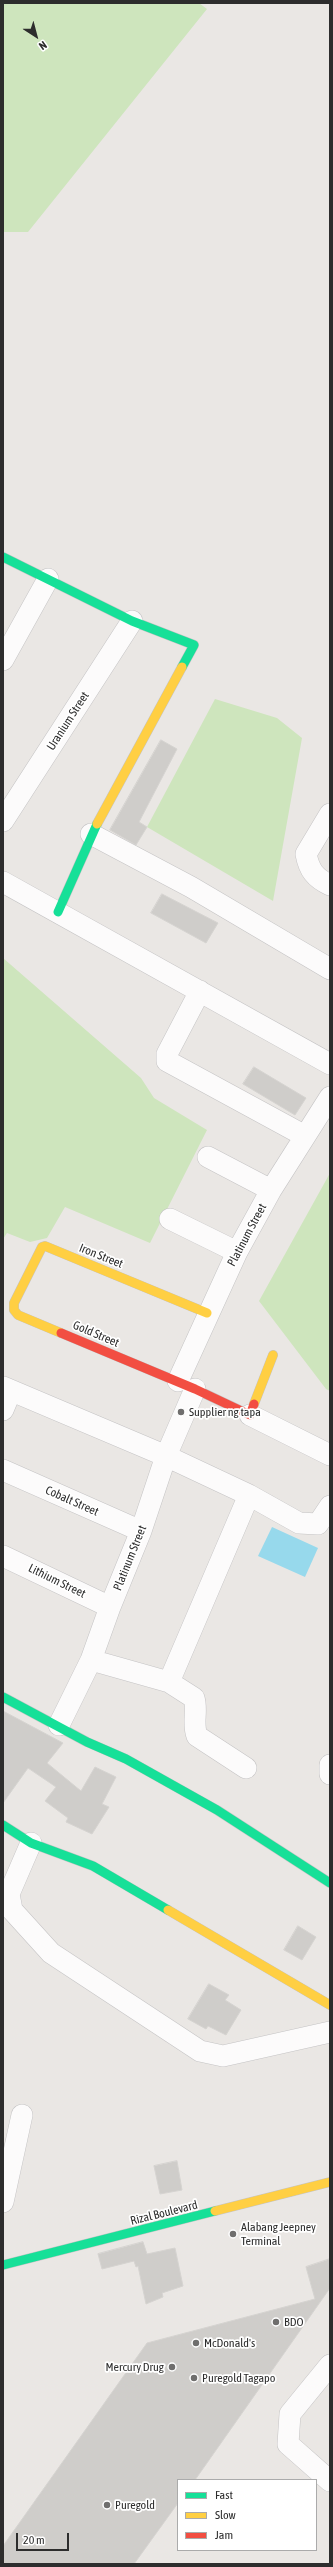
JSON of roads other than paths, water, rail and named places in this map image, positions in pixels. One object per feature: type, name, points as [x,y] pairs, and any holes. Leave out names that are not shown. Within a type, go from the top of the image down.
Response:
[{"type":"street","points":[[3,557],[132,621],[194,645],[91,834],[58,912]]},
{"type":"street","points":[[3,660],[48,579]]},
{"type":"street","name":"Uranium Street","points":[[3,821],[132,621]]},
{"type":"street","points":[[330,814],[306,854],[308,868],[319,880],[330,885]]},
{"type":"street","points":[[91,834],[191,887],[330,969]]},
{"type":"street","points":[[3,882],[330,1064]]},
{"type":"street","points":[[200,991],[167,1054],[167,1061],[305,1136]]},
{"type":"street","name":"Platinum Street","points":[[59,1725],[91,1660],[110,1607],[141,1532],[166,1456],[208,1313],[237,1252],[271,1190],[330,1097]]},
{"type":"street","points":[[208,1157],[271,1190]]},
{"type":"street","points":[[170,1219],[237,1252]]},
{"type":"street","name":"Iron Street","points":[[14,1302],[43,1246],[208,1313]]},
{"type":"street","name":"Gold Street","points":[[14,1302],[14,1310],[18,1315],[187,1385]]},
{"type":"street","points":[[250,1415],[273,1355]]},
{"type":"street","points":[[187,1385],[330,1456]]},
{"type":"street","points":[[3,1410],[7,1389],[166,1456],[249,1495],[299,1523],[318,1524],[330,1506]]},
{"type":"street","name":"Cobalt Street","points":[[3,1470],[141,1532]]},
{"type":"street","points":[[169,1682],[249,1495]]},
{"type":"street","name":"Lithium Street","points":[[3,1556],[110,1607]]},
{"type":"street","points":[[91,1660],[169,1682],[194,1698],[196,1707],[194,1727],[197,1736],[246,1768]]},
{"type":"street","points":[[3,1697],[59,1725],[87,1742],[126,1758],[217,1810],[330,1883]]},
{"type":"street","points":[[330,1765],[330,1774]]},
{"type":"street","points":[[3,1825],[31,1842],[93,1866],[330,2005]]},
{"type":"street","points":[[31,1842],[9,1894],[12,1910],[51,1953],[200,2051],[223,2056],[330,2032]]},
{"type":"street","points":[[3,2202],[22,2115]]},
{"type":"street","name":"Rizal Boulevard","points":[[3,2265],[330,2182]]},
{"type":"street","points":[[330,2366],[290,2414],[288,2444],[330,2481]]},
{"type":"water","points":[[272,1527],[318,1548],[305,1577],[258,1556]]},
{"type":"place","name":"Supplier ng tapa","points":[[181,1412]]},
{"type":"place","name":"Alabang Jeepney Terminal","points":[[233,2234]]},
{"type":"place","name":"BDO","points":[[276,2322]]},
{"type":"place","name":"McDonald's","points":[[196,2343]]},
{"type":"place","name":"Mercury Drug","points":[[172,2367]]},
{"type":"place","name":"Puregold Tagapo","points":[[194,2378]]},
{"type":"place","name":"Puregold","points":[[107,2505]]}]
